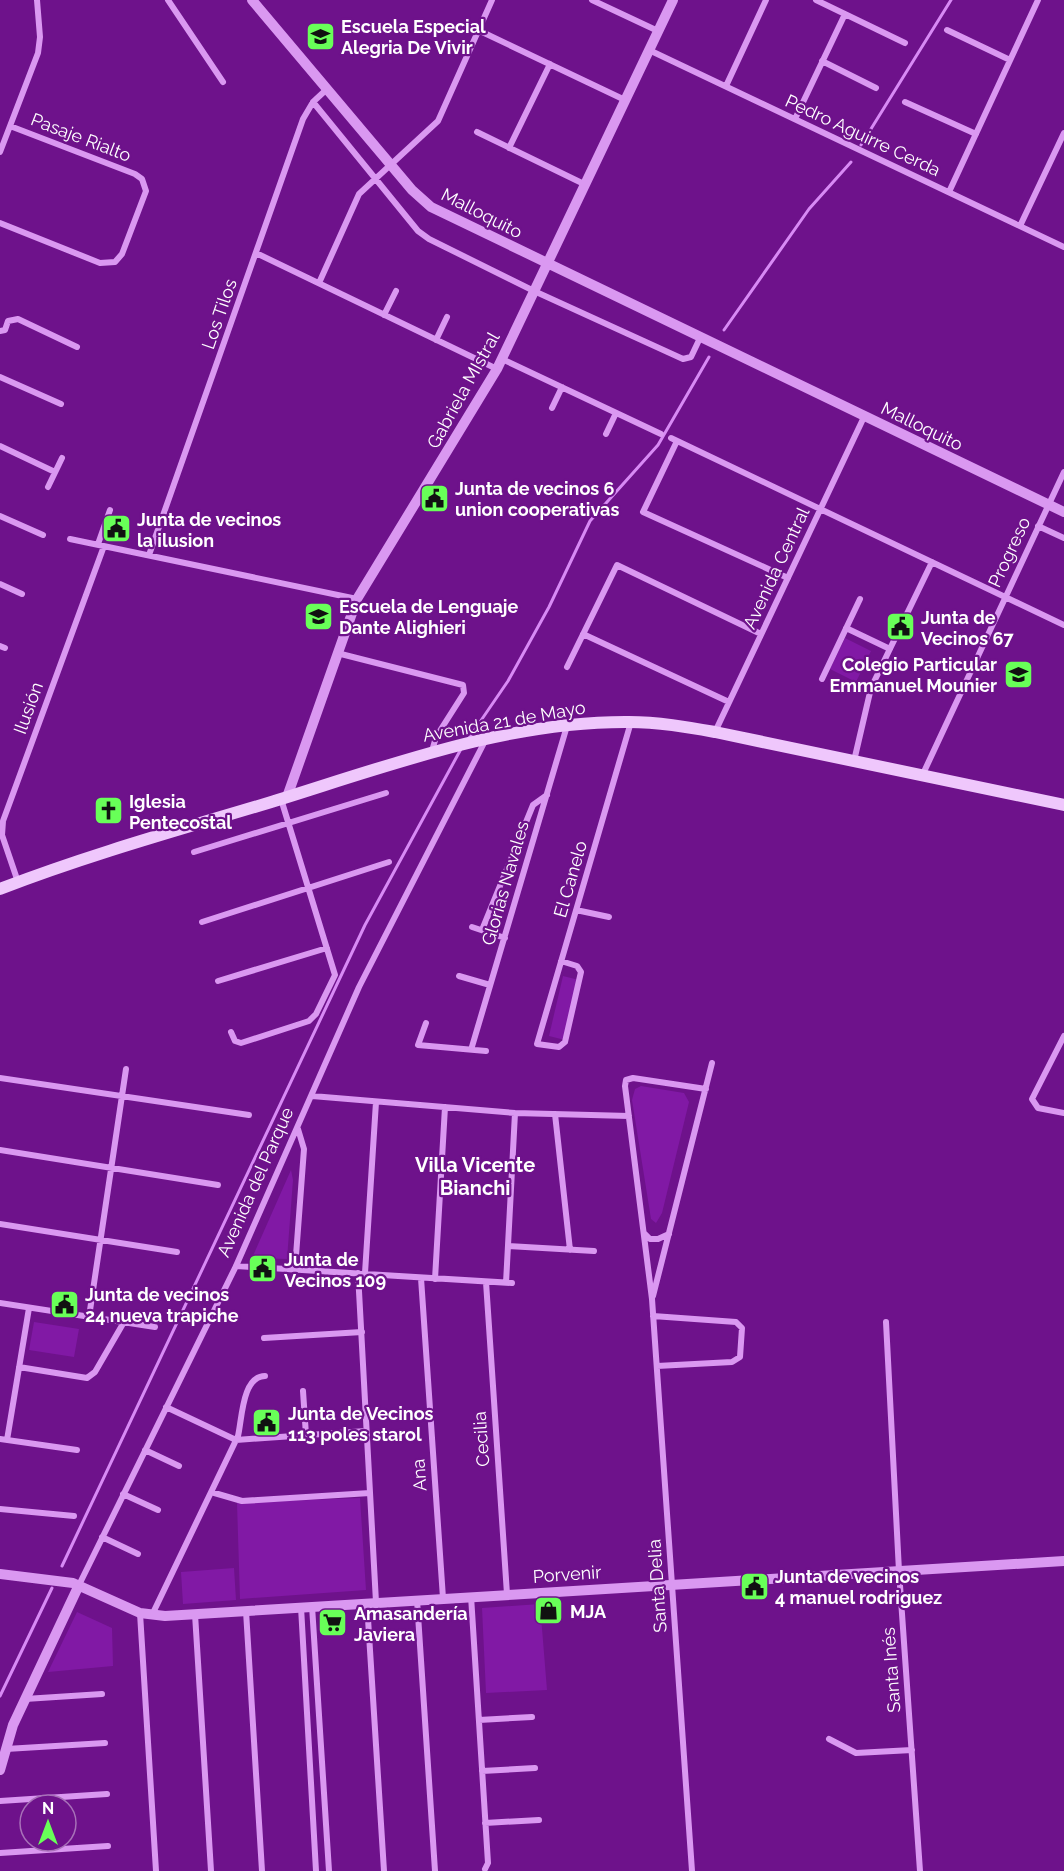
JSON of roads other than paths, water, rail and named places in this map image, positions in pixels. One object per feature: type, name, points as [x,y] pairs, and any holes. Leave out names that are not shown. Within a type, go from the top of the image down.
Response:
[{"type":"main road","name":"Avenida 21 de Mayo","points":[[0,889],[67,864],[432,751],[567,726],[631,722],[715,732],[1064,805]]},
{"type":"street","points":[[0,152],[38,53],[40,37],[37,0]]},
{"type":"street","points":[[168,0],[223,82]]},
{"type":"street","name":"Malloquito","points":[[252,0],[391,164],[431,207],[1064,513]]},
{"type":"street","points":[[319,284],[356,199],[375,178],[438,121],[492,0]]},
{"type":"street","points":[[592,0],[658,32]]},
{"type":"street","name":"Gabriela MIstral","points":[[284,798],[357,599],[499,364],[673,0]]},
{"type":"street","points":[[726,86],[766,0]]},
{"type":"street","points":[[816,0],[905,43]]},
{"type":"street","points":[[949,192],[1038,0]]},
{"type":"street","points":[[795,119],[845,14]]},
{"type":"street","points":[[947,30],[1010,60]]},
{"type":"street","points":[[480,31],[625,100]]},
{"type":"street","name":"Pedro Aguirre Cerda","points":[[649,50],[1064,247]]},
{"type":"street","points":[[822,62],[876,88]]},
{"type":"street","points":[[509,148],[550,64]]},
{"type":"street","name":"Los Tilos","points":[[149,555],[303,119],[313,102],[327,89]]},
{"type":"street","points":[[313,102],[423,236],[534,291],[683,359],[691,357],[700,338]]},
{"type":"street","points":[[905,102],[976,134]]},
{"type":"street","name":"Pasaje Rialto","points":[[0,224],[100,263],[112,263],[122,254],[146,191],[144,183],[135,174],[10,126]]},
{"type":"street","points":[[477,132],[584,184]]},
{"type":"street","points":[[1020,226],[1064,133]]},
{"type":"street","points":[[256,254],[436,340],[562,387],[661,434]]},
{"type":"street","points":[[384,315],[396,291]]},
{"type":"street","points":[[436,340],[447,317]]},
{"type":"street","points":[[0,332],[5,330],[8,321],[18,319],[78,347]]},
{"type":"street","points":[[0,377],[61,404]]},
{"type":"street","points":[[552,408],[562,387]]},
{"type":"street","points":[[606,434],[616,412]]},
{"type":"street","name":"Avenida Central","points":[[715,732],[864,417]]},
{"type":"street","points":[[788,578],[643,512],[674,440],[1064,625]]},
{"type":"street","points":[[0,446],[55,472]]},
{"type":"street","points":[[48,488],[62,458]]},
{"type":"street","name":"Progreso","points":[[921,776],[1064,472]]},
{"type":"street","name":"Ilusión","points":[[18,882],[2,835],[3,821],[101,545],[110,510]]},
{"type":"street","points":[[0,516],[43,535]]},
{"type":"street","points":[[1038,526],[1064,538]]},
{"type":"street","points":[[70,539],[357,599]]},
{"type":"street","points":[[854,762],[870,694],[932,562]]},
{"type":"street","points":[[567,667],[617,565],[761,634]]},
{"type":"street","points":[[0,584],[22,594]]},
{"type":"street","points":[[822,680],[860,599]]},
{"type":"street","points":[[846,628],[890,650]]},
{"type":"street","points":[[583,634],[729,702]]},
{"type":"street","points":[[336,653],[463,685],[464,693],[436,737],[432,751]]},
{"type":"street","name":"El Canelo","points":[[561,961],[577,966],[581,972],[565,1042],[559,1047],[537,1044],[561,961],[631,722]]},
{"type":"street","name":"Glorias Navales","points":[[471,1050],[567,726]]},
{"type":"street","name":"Avenida del Parque","points":[[0,1770],[5,1749],[24,1699],[236,1266],[364,976],[479,741]]},
{"type":"street","points":[[194,852],[386,793]]},
{"type":"street","points":[[482,930],[533,805],[540,797],[547,795]]},
{"type":"street","points":[[231,1032],[235,1041],[241,1043],[309,1021],[316,1014],[335,975],[288,824],[284,798]]},
{"type":"street","points":[[202,922],[389,862]]},
{"type":"street","points":[[576,910],[609,917]]},
{"type":"street","points":[[472,927],[505,938]]},
{"type":"street","points":[[218,981],[327,948]]},
{"type":"street","points":[[459,976],[490,985]]},
{"type":"street","points":[[426,1023],[418,1045],[486,1051]]},
{"type":"street","points":[[1064,1036],[1032,1099],[1038,1108],[1064,1113]]},
{"type":"street","points":[[652,1299],[712,1063]]},
{"type":"street","points":[[89,1317],[126,1069]]},
{"type":"street","points":[[0,1078],[249,1115]]},
{"type":"street","points":[[652,1299],[626,1080],[633,1078],[706,1089]]},
{"type":"street","points":[[312,1096],[515,1113],[629,1116]]},
{"type":"street","points":[[376,1102],[361,1273],[384,1871]]},
{"type":"street","points":[[435,1279],[446,1107]]},
{"type":"street","points":[[236,1266],[509,1283],[508,1246],[515,1113]]},
{"type":"street","points":[[555,1114],[570,1250]]},
{"type":"street","points":[[295,1269],[304,1149],[298,1129]]},
{"type":"street","points":[[0,1150],[218,1185]]},
{"type":"street","points":[[0,1224],[177,1252]]},
{"type":"street","points":[[643,1232],[650,1239],[658,1239],[669,1234]]},
{"type":"street","points":[[508,1246],[594,1251]]},
{"type":"street","name":"Ana","points":[[421,1278],[443,1598]]},
{"type":"street","name":"Cecilia","points":[[486,1282],[507,1594]]},
{"type":"street","name":"Santa Delia","points":[[652,1299],[692,1871]]},
{"type":"street","points":[[0,1303],[155,1327]]},
{"type":"street","points":[[29,1308],[4,1439],[77,1450]]},
{"type":"street","points":[[653,1316],[736,1322],[742,1328],[740,1357],[732,1362],[657,1365]]},
{"type":"street","points":[[19,1367],[87,1378],[95,1372],[124,1322]]},
{"type":"street","name":"Santa Inés","points":[[886,1322],[899,1571],[920,1871]]},
{"type":"street","points":[[264,1338],[362,1332]]},
{"type":"street","points":[[152,1615],[236,1440],[243,1405],[254,1381],[258,1377],[265,1376]]},
{"type":"street","points":[[303,1392],[306,1435]]},
{"type":"street","points":[[166,1407],[236,1440],[366,1431]]},
{"type":"street","points":[[145,1450],[179,1466]]},
{"type":"street","points":[[211,1492],[242,1501],[370,1493]]},
{"type":"street","points":[[123,1494],[158,1510]]},
{"type":"street","points":[[0,1509],[74,1516]]},
{"type":"street","points":[[102,1537],[138,1554]]},
{"type":"street","name":"Porvenir","points":[[0,1574],[79,1585],[140,1613],[152,1615],[1064,1561]]},
{"type":"street","points":[[471,1596],[488,1863],[485,1870]]},
{"type":"street","points":[[417,1600],[435,1871]]},
{"type":"street","points":[[306,1607],[329,1871]]},
{"type":"street","points":[[306,1607],[316,1871]]},
{"type":"street","points":[[246,1611],[262,1871]]},
{"type":"street","points":[[140,1613],[156,1871]]},
{"type":"street","points":[[195,1614],[211,1871]]},
{"type":"street","points":[[24,1699],[102,1694]]},
{"type":"street","points":[[479,1720],[532,1717]]},
{"type":"street","points":[[829,1739],[856,1753],[912,1750]]},
{"type":"street","points":[[5,1749],[105,1743]]},
{"type":"street","points":[[482,1772],[534,1768]]},
{"type":"street","points":[[0,1801],[107,1794]]},
{"type":"street","points":[[312,1797],[324,1796]]},
{"type":"street","points":[[485,1823],[539,1820]]},
{"type":"street","points":[[0,1853],[108,1846]]},
{"type":"waterway","points":[[861,145],[951,0]]},
{"type":"waterway","points":[[724,330],[809,209],[851,162]]},
{"type":"waterway","points":[[469,738],[508,681],[549,607],[590,521],[658,445],[709,357]]},
{"type":"waterway","points":[[62,1566],[365,925],[461,749]]},
{"type":"waterway","points":[[0,1696],[52,1588]]},
{"type":"place","name":"Escuela Especial Alegria De Vivir","points":[[320,36]]},
{"type":"place","name":"Junta de vecinos 6 union cooperativas","points":[[434,498]]},
{"type":"place","name":"Junta de vecinos la ilusion","points":[[116,529]]},
{"type":"place","name":"Escuela de Lenguaje Dante Alighieri","points":[[318,616]]},
{"type":"place","name":"Junta de Vecinos 67","points":[[900,627]]},
{"type":"place","name":"Colegio Particular Emmanuel Mounier","points":[[1018,674]]},
{"type":"place","name":"Iglesia Pentecostal","points":[[108,811]]},
{"type":"place","name":"Junta de Vecinos 109","points":[[263,1269]]},
{"type":"place","name":"Junta de vecinos 24 nueva trapiche","points":[[64,1304]]},
{"type":"place","name":"Junta de Vecinos 113 poles starol","points":[[267,1423]]},
{"type":"place","name":"Junta de vecinos 4 manuel rodriguez","points":[[754,1586]]},
{"type":"place","name":"MJA","points":[[549,1611]]},
{"type":"place","name":"Amasandería Javiera","points":[[333,1623]]},
{"type":"district","name":"Villa Vicente Bianchi","points":[[475,1176]]}]
